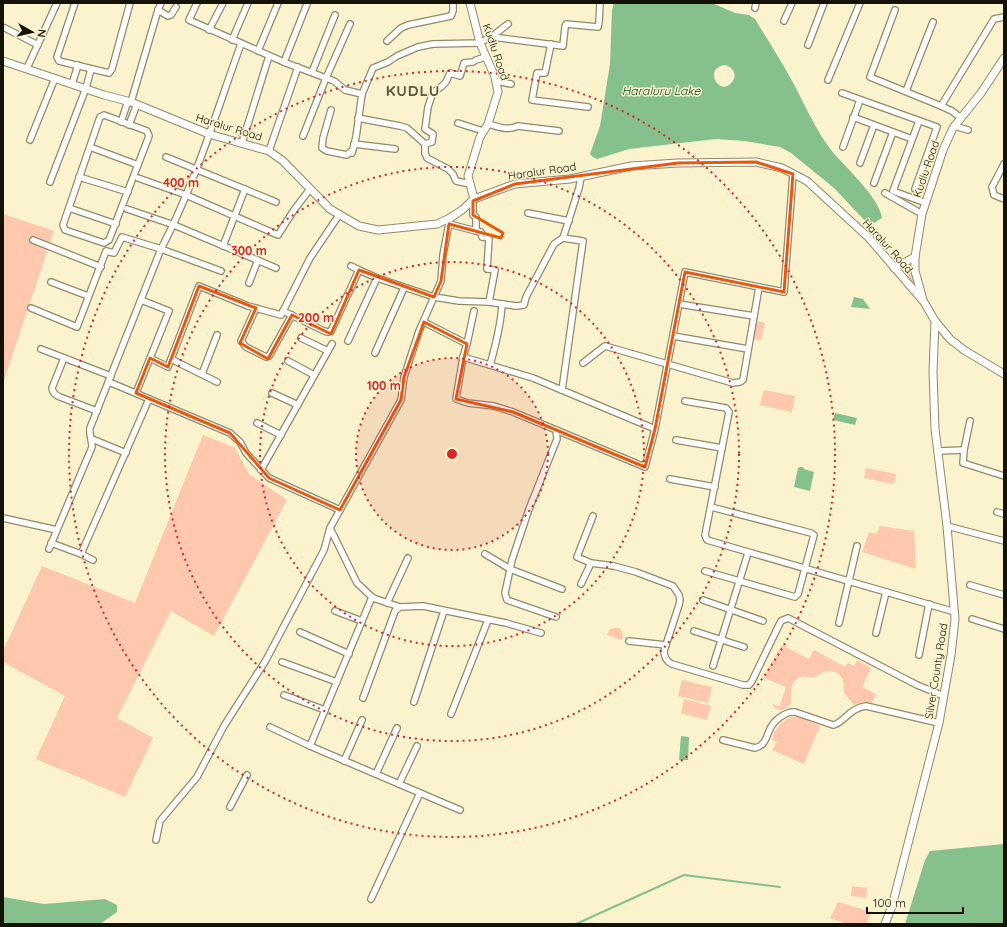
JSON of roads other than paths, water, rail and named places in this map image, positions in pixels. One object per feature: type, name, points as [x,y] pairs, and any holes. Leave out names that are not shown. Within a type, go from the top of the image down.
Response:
[{"type":"street","points":[[27,68],[57,3]]},
{"type":"street","points":[[75,3],[57,57],[59,61],[108,73],[112,69],[130,3]]},
{"type":"street","points":[[129,125],[132,102],[161,3]]},
{"type":"street","points":[[197,3],[189,20],[269,56],[334,81],[345,90],[362,94]]},
{"type":"street","points":[[210,30],[223,3]]},
{"type":"street","points":[[232,40],[248,3]]},
{"type":"street","points":[[258,51],[278,3]]},
{"type":"street","points":[[387,40],[400,28],[451,16],[453,11],[452,3]]},
{"type":"street","name":"Kudlu Road","points":[[470,3],[480,43],[496,81],[498,92],[488,124],[480,137],[468,176],[473,200]]},
{"type":"street","points":[[491,37],[563,46],[566,24],[598,27],[600,3]]},
{"type":"street","points":[[784,22],[792,3]]},
{"type":"street","points":[[808,45],[824,3]]},
{"type":"street","points":[[828,80],[860,3]]},
{"type":"street","points":[[284,62],[307,4]]},
{"type":"street","points":[[158,10],[168,16],[171,15],[176,7]]},
{"type":"street","points":[[895,10],[870,77],[941,106],[952,111],[961,118]]},
{"type":"street","points":[[312,72],[335,15]]},
{"type":"street","points":[[941,106],[994,19],[1004,17]]},
{"type":"street","points":[[906,91],[933,22]]},
{"type":"street","points":[[303,136],[326,78],[350,24]]},
{"type":"street","points":[[331,110],[323,138],[322,148],[347,155],[350,152],[352,153],[362,94],[373,68],[418,47],[433,44],[480,43],[491,37],[508,24]]},
{"type":"street","points":[[5,28],[38,45]]},
{"type":"street","points":[[49,549],[92,447],[92,439],[89,434],[90,428],[161,249],[174,225],[186,196],[241,44]]},
{"type":"street","points":[[551,44],[545,73],[537,73],[532,100],[588,107]]},
{"type":"street","points":[[242,143],[269,56]]},
{"type":"street","points":[[426,144],[432,142],[433,134],[425,130],[428,107],[435,90],[446,82],[450,74],[460,76],[464,63],[473,62],[486,57]]},
{"type":"street","name":"Kudlu Road","points":[[924,302],[915,271],[915,256],[922,214],[943,150],[954,126],[981,93],[1004,58]]},
{"type":"street","name":"Haralur Road","points":[[3,61],[132,102],[209,134],[269,151],[282,161],[330,209],[359,226],[378,230],[437,224],[450,221],[473,200],[516,184],[580,177],[631,166],[678,163],[756,162],[782,168],[807,182],[869,238],[924,302],[935,321],[950,339],[1004,374]]},
{"type":"street","points":[[72,84],[78,65]]},
{"type":"street","points":[[269,151],[298,67]]},
{"type":"street","points":[[50,182],[86,88],[91,69]]},
{"type":"street","points":[[30,140],[55,78]]},
{"type":"street","points":[[496,81],[512,84]]},
{"type":"street","points":[[842,93],[937,127],[915,189]]},
{"type":"street","points":[[843,147],[860,100]]},
{"type":"street","points":[[121,122],[132,102]]},
{"type":"street","points":[[102,116],[121,122],[149,133],[149,136],[116,224],[108,242],[104,243],[64,230],[63,225],[100,117],[102,116]]},
{"type":"street","points":[[853,117],[912,139]]},
{"type":"street","points":[[358,118],[408,128],[426,144]]},
{"type":"street","points":[[919,121],[893,190],[926,203]]},
{"type":"street","points":[[458,123],[483,131]]},
{"type":"street","points":[[488,124],[507,129],[512,129],[518,126],[559,131]]},
{"type":"street","points":[[860,163],[874,125]]},
{"type":"street","points":[[954,126],[968,130]]},
{"type":"street","points":[[874,183],[893,132]]},
{"type":"street","points":[[354,144],[395,149]]},
{"type":"street","points":[[426,144],[425,153],[428,158],[448,169],[453,174],[456,181],[470,184]]},
{"type":"street","points":[[90,147],[138,165]]},
{"type":"street","points":[[166,157],[276,202]]},
{"type":"street","points":[[1004,164],[992,188],[994,195],[1004,199]]},
{"type":"street","points":[[474,311],[463,357],[456,399],[468,403],[494,406],[507,410],[644,467],[655,429],[685,272],[784,292],[793,174]]},
{"type":"street","points":[[80,177],[128,192]]},
{"type":"street","points":[[351,266],[377,278],[434,297],[459,301],[489,302],[516,306],[524,305],[529,291],[554,244],[563,238],[579,188],[580,177]]},
{"type":"street","points":[[138,178],[186,196],[278,235],[310,189]]},
{"type":"street","points":[[223,246],[245,189]]},
{"type":"street","points":[[885,193],[922,214]]},
{"type":"street","points":[[473,200],[473,215],[476,217],[476,231]]},
{"type":"street","points":[[69,208],[116,224]]},
{"type":"street","points":[[127,209],[174,225],[276,268]]},
{"type":"street","points":[[528,213],[569,221]]},
{"type":"street","points":[[150,358],[168,367],[199,286],[256,308],[281,315],[310,258],[339,215]]},
{"type":"street","points":[[156,840],[160,821],[197,777],[224,726],[266,660],[324,550],[330,528],[401,400],[404,377],[441,280],[443,255],[450,221],[481,232],[482,237],[489,238],[487,269],[495,270],[489,302]]},
{"type":"street","points":[[31,308],[77,327],[106,251],[114,253],[122,237],[161,249],[221,271]]},
{"type":"street","points":[[562,390],[583,241],[563,238]]},
{"type":"street","points":[[33,240],[101,267]]},
{"type":"street","points":[[894,268],[915,256]]},
{"type":"street","points":[[249,283],[258,260]]},
{"type":"street","points":[[283,311],[292,314],[324,331],[331,331],[359,270]]},
{"type":"street","points":[[348,340],[377,278]]},
{"type":"street","points":[[51,282],[88,296]]},
{"type":"street","points":[[583,363],[605,346],[733,383],[740,382],[743,380],[759,287]]},
{"type":"street","points":[[375,353],[404,288]]},
{"type":"street","points":[[136,393],[169,311],[141,300]]},
{"type":"street","points":[[490,365],[498,340],[502,304]]},
{"type":"street","points":[[679,304],[754,316]]},
{"type":"street","points":[[256,308],[241,341],[246,347],[266,358],[269,356],[292,314]]},
{"type":"street","name":"Silver County Road","points":[[885,924],[892,906],[939,723],[952,655],[955,612],[947,526],[935,429],[933,372],[935,321]]},
{"type":"street","points":[[424,322],[467,344]]},
{"type":"street","points":[[202,374],[217,335]]},
{"type":"street","points":[[673,336],[748,348]]},
{"type":"street","points":[[301,338],[328,351]]},
{"type":"street","points":[[261,470],[332,344]]},
{"type":"street","points":[[41,350],[64,358],[149,399],[230,433],[240,442],[246,453],[269,478],[340,510]]},
{"type":"street","points":[[463,357],[533,378],[655,429]]},
{"type":"street","points":[[64,358],[52,388],[54,394],[97,411]]},
{"type":"street","points":[[171,359],[217,382]]},
{"type":"street","points":[[288,361],[314,375]]},
{"type":"street","points":[[272,393],[298,405]]},
{"type":"street","points":[[81,554],[149,399]]},
{"type":"street","points":[[685,401],[728,410],[729,412],[705,535],[707,540],[955,612]]},
{"type":"street","points":[[970,421],[963,463],[1004,476]]},
{"type":"street","points":[[257,423],[281,435]]},
{"type":"street","points":[[556,430],[556,439],[529,509],[510,570],[505,593],[507,600],[556,617]]},
{"type":"street","points":[[92,439],[126,453]]},
{"type":"street","points":[[676,440],[722,448]]},
{"type":"street","points":[[938,451],[964,450]]},
{"type":"street","points":[[670,479],[715,486]]},
{"type":"street","points":[[705,571],[795,597],[797,596],[813,537],[813,533],[711,507]]},
{"type":"street","points":[[997,512],[1004,514]]},
{"type":"street","points":[[593,516],[577,557],[590,562],[619,567],[636,572],[673,586],[679,595],[680,600],[664,656],[667,661],[672,664],[746,686],[752,680],[781,621],[788,618],[917,685],[944,696]]},
{"type":"street","points":[[3,518],[57,530]]},
{"type":"street","points":[[947,526],[1004,541]]},
{"type":"street","points":[[330,528],[357,583],[376,599],[400,607],[423,606],[506,623],[541,633]]},
{"type":"street","points":[[52,543],[93,560]]},
{"type":"street","points":[[839,622],[856,546]]},
{"type":"street","points":[[713,666],[748,552]]},
{"type":"street","points":[[485,554],[510,570],[562,589]]},
{"type":"street","points":[[387,603],[408,558]]},
{"type":"street","points":[[581,584],[590,562]]},
{"type":"street","points":[[970,585],[1004,596]]},
{"type":"street","points":[[876,632],[886,592]]},
{"type":"street","points":[[310,746],[372,596]]},
{"type":"street","points":[[704,600],[763,621]]},
{"type":"street","points":[[918,655],[929,604]]},
{"type":"street","points":[[363,698],[396,610],[400,607]]},
{"type":"street","points":[[335,611],[362,621]]},
{"type":"street","points":[[414,702],[444,611]]},
{"type":"street","points":[[972,619],[1004,629]]},
{"type":"street","points":[[451,714],[488,620]]},
{"type":"street","points":[[694,630],[744,647]]},
{"type":"street","points":[[300,632],[348,654]]},
{"type":"street","points":[[629,642],[666,645]]},
{"type":"street","points":[[282,662],[337,682]]},
{"type":"street","points":[[284,695],[325,710]]},
{"type":"street","points":[[723,740],[755,748],[759,747],[765,742],[771,727],[786,713],[795,712],[833,725],[837,724],[852,710],[860,706],[866,706],[939,723]]},
{"type":"street","points":[[344,761],[362,720]]},
{"type":"street","points":[[270,727],[344,761],[460,810]]},
{"type":"street","points":[[376,774],[397,728]]},
{"type":"street","points":[[399,784],[417,746]]},
{"type":"street","points":[[230,806],[247,775]]},
{"type":"street","points":[[370,899],[420,793]]},
{"type":"water","name":"Haraluru Lake","points":[[614,3],[712,3],[735,13],[749,15],[755,19],[787,72],[824,140],[831,150],[857,178],[876,203],[882,218],[871,225],[866,222],[834,188],[791,153],[780,147],[745,141],[716,139],[629,149],[597,159],[593,157],[590,154],[600,126],[610,64],[612,10]],"holes":[[[725,65],[732,69],[735,77],[732,82],[723,87],[715,81],[714,76],[718,67]]]},
{"type":"water","points":[[854,297],[863,299],[870,309],[851,307]]},
{"type":"water","points":[[835,413],[857,418],[855,425],[833,420]]},
{"type":"water","points":[[800,467],[814,472],[810,491],[794,487],[798,468]]},
{"type":"water","points":[[681,736],[689,737],[688,760],[679,760]]},
{"type":"water","points":[[1004,844],[1004,924],[905,924],[925,860],[930,851]]},
{"type":"water","points":[[3,897],[44,904],[105,899],[117,905],[117,912],[100,924],[3,924]]},
{"type":"waterway","points":[[576,924],[684,875],[780,887]]},
{"type":"district","name":"KUDLU","points":[[413,90]]}]
